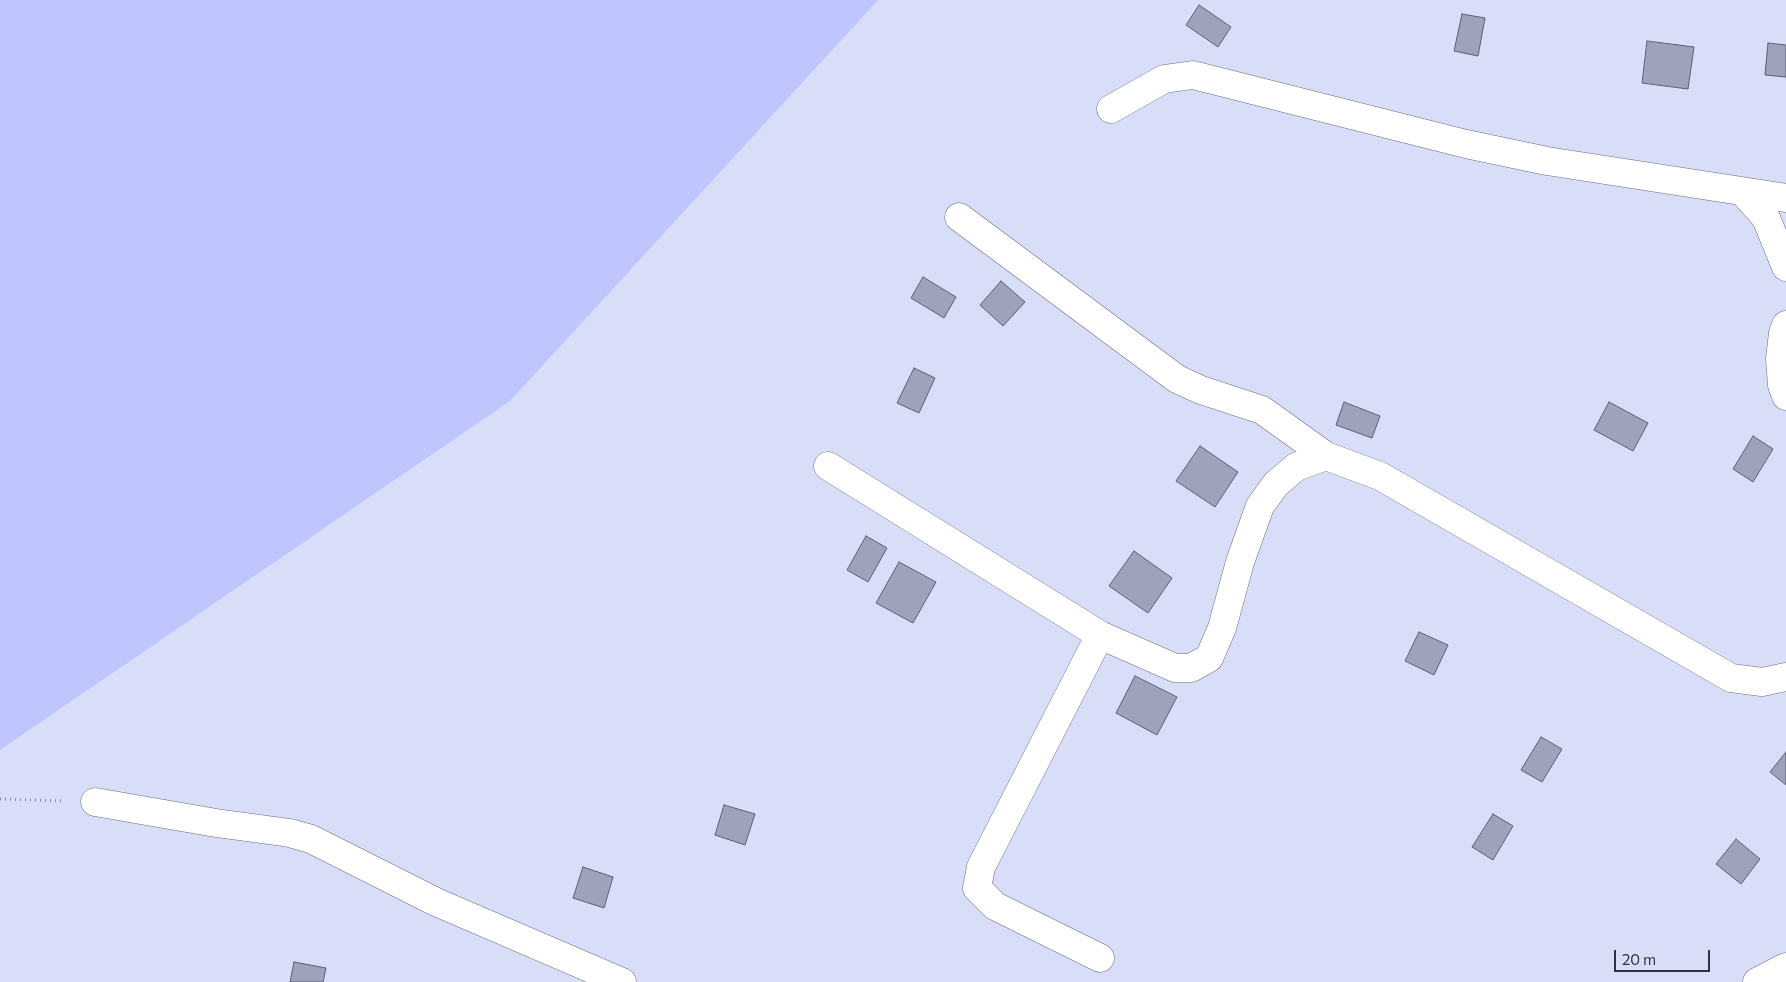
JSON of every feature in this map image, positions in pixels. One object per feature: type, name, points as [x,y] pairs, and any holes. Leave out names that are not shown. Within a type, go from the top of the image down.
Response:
[{"type":"street","points":[[1111,109],[1164,79],[1193,75],[1466,144],[1547,161],[1786,198]]},
{"type":"street","points":[[1744,192],[1766,218],[1786,267]]},
{"type":"street","points":[[959,217],[1177,379],[1200,390],[1262,410],[1326,456],[1380,476],[1731,678],[1762,682],[1786,677]]},
{"type":"street","points":[[1786,325],[1783,333],[1780,359],[1782,385],[1786,396]]},
{"type":"street","points":[[828,466],[1100,635],[1175,668],[1191,668],[1209,658],[1222,628],[1240,562],[1260,506],[1276,484],[1296,467],[1326,456]]},
{"type":"street","points":[[1100,635],[981,867],[977,888],[995,906],[1100,958]]},
{"type":"street","points":[[95,802],[216,823],[290,833],[311,840],[436,902],[622,982]]},
{"type":"street","points":[[1757,982],[1786,967]]},
{"type":"path","points":[[0,799],[95,802]]},
{"type":"shaded area","points":[[0,0],[878,0],[510,401],[0,750]]},
{"type":"building","points":[[1199,5],[1231,27],[1218,47],[1186,25]]},
{"type":"building","points":[[1462,14],[1485,18],[1478,56],[1454,51]]},
{"type":"building","points":[[1647,41],[1694,47],[1688,89],[1642,83]]},
{"type":"building","points":[[1768,43],[1786,45],[1786,77],[1765,75]]},
{"type":"building","points":[[923,277],[956,297],[944,318],[911,298]]},
{"type":"building","points":[[1001,281],[1025,302],[1003,326],[980,305]]},
{"type":"building","points":[[914,368],[935,378],[919,413],[897,403]]},
{"type":"building","points":[[1344,402],[1380,416],[1372,438],[1336,425]]},
{"type":"building","points":[[1609,402],[1648,423],[1633,451],[1594,430]]},
{"type":"building","points":[[1753,436],[1773,449],[1753,482],[1733,469]]},
{"type":"building","points":[[1200,446],[1238,472],[1215,507],[1176,481]]},
{"type":"building","points":[[866,536],[887,548],[868,582],[847,570]]},
{"type":"building","points":[[1134,551],[1172,578],[1148,613],[1109,586]]},
{"type":"building","points":[[899,562],[936,582],[913,623],[876,603]]},
{"type":"building","points":[[1419,632],[1448,645],[1434,675],[1405,661]]},
{"type":"building","points":[[1135,676],[1177,697],[1157,735],[1116,713]]},
{"type":"building","points":[[1541,737],[1562,749],[1542,782],[1521,770]]},
{"type":"building","points":[[1786,752],[1786,785],[1770,772]]},
{"type":"building","points":[[724,805],[755,814],[745,845],[715,835]]},
{"type":"building","points":[[1493,814],[1513,826],[1493,860],[1472,847]]},
{"type":"building","points":[[1736,839],[1760,859],[1741,884],[1716,864]]},
{"type":"building","points":[[583,867],[613,877],[604,908],[573,898]]},
{"type":"building","points":[[294,962],[326,968],[323,982],[290,982]]}]
